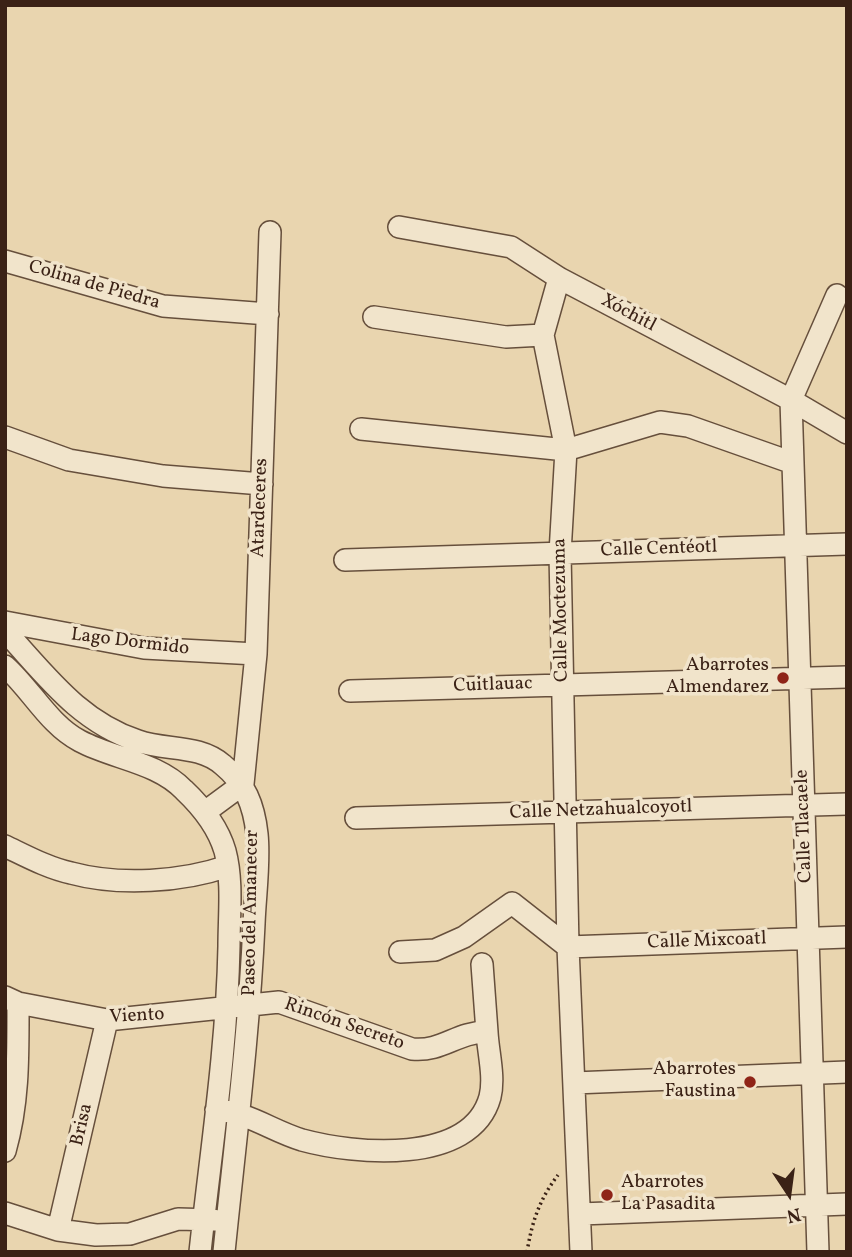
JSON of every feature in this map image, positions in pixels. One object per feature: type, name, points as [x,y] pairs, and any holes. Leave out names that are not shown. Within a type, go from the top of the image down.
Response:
[{"type":"street","name":"Xóchitl","points":[[399,227],[511,247],[559,278],[791,400],[847,433]]},
{"type":"street","name":"Atardeceres","points":[[243,784],[256,654],[270,232]]},
{"type":"street","name":"Colina de Piedra","points":[[5,261],[163,306],[268,314]]},
{"type":"street","name":"Calle Moctezuma","points":[[559,278],[543,335],[566,450],[560,553],[568,947],[580,1252]]},
{"type":"street","points":[[791,400],[837,295]]},
{"type":"street","points":[[374,317],[506,337],[543,335]]},
{"type":"street","name":"Calle Tlacaele","points":[[791,400],[818,1252]]},
{"type":"street","points":[[361,429],[566,450],[660,422],[688,426],[793,463]]},
{"type":"street","points":[[5,437],[69,460],[163,476],[262,484]]},
{"type":"street","name":"Calle Centéotl","points":[[345,560],[847,544]]},
{"type":"street","name":"Lago Dormido","points":[[5,622],[144,648],[256,654]]},
{"type":"street","points":[[5,631],[56,690],[93,721],[140,742],[205,754],[221,763],[243,784],[205,813]]},
{"type":"street","name":"Paseo del Amanecer","points":[[5,666],[63,730],[110,754],[162,772],[205,813],[218,832],[229,866],[228,1006],[200,1252]]},
{"type":"street","name":"Cuitlauac","points":[[350,691],[847,677]]},
{"type":"street","name":"Paseo del Amanecer","points":[[223,1252],[251,1002],[258,836],[243,784]]},
{"type":"street","name":"Calle Netzahualcoyotl","points":[[356,818],[847,804]]},
{"type":"street","points":[[5,846],[71,873],[103,878],[177,877],[206,874],[229,866]]},
{"type":"street","points":[[400,952],[435,950],[464,937],[512,903],[568,947]]},
{"type":"street","name":"Calle Mixcoatl","points":[[568,947],[847,937]]},
{"type":"street","points":[[216,1110],[239,1111],[299,1139],[355,1150],[430,1147],[470,1127],[485,1108],[491,1088],[482,964]]},
{"type":"street","points":[[5,1152],[14,1119],[18,1083],[11,1000]]},
{"type":"street","name":"Viento","points":[[11,1000],[107,1020],[203,1012],[228,1006]]},
{"type":"street","name":"Rincón Secreto","points":[[228,1006],[251,1002],[279,1002],[412,1049],[430,1051],[457,1036],[487,1032]]},
{"type":"street","name":"Brisa","points":[[58,1230],[107,1020]]},
{"type":"street","points":[[574,1083],[847,1072]]},
{"type":"street","points":[[580,1214],[847,1204]]},
{"type":"street","points":[[5,1213],[58,1230],[131,1234],[178,1219],[227,1222]]},
{"type":"path","points":[[527,1252],[532,1219],[543,1195],[577,1147]]},
{"type":"place","name":"Abarrotes Almendarez","points":[[783,678]]},
{"type":"place","name":"Abarrotes Faustina","points":[[750,1082]]},
{"type":"place","name":"Abarrotes La Pasadita","points":[[607,1195]]}]
